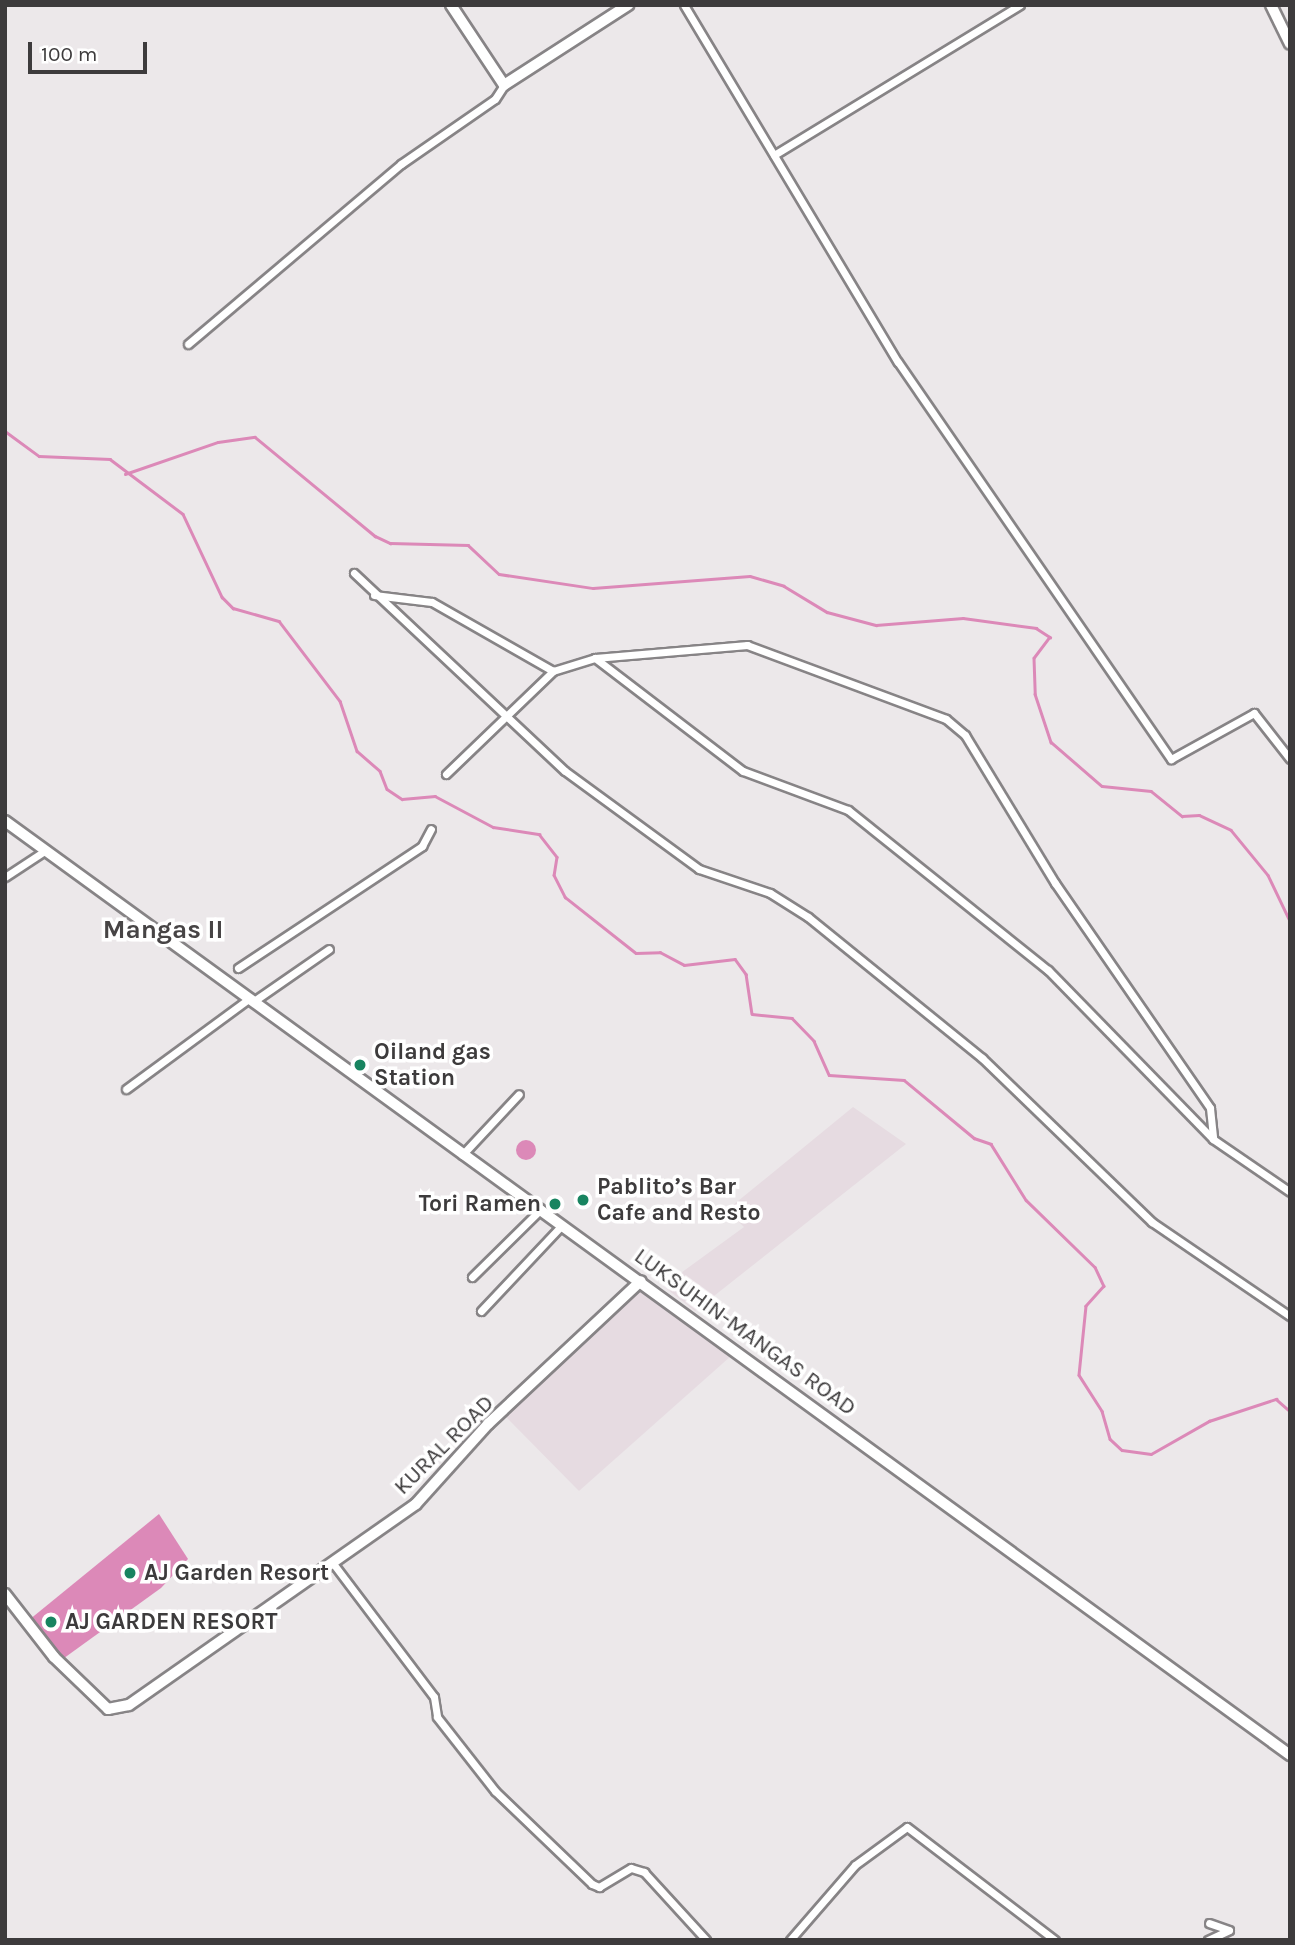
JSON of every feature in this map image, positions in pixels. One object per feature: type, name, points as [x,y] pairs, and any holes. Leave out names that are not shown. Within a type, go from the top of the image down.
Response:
[{"type":"main road","name":"LUKSUHIN-MANGAS ROAD","points":[[5,821],[1290,1755]]},
{"type":"street","points":[[451,5],[504,85]]},
{"type":"street","points":[[188,344],[401,164],[495,99],[504,85],[628,5]]},
{"type":"street","points":[[684,5],[898,362],[1171,759],[1254,713],[1290,759]]},
{"type":"street","points":[[774,155],[1020,5]]},
{"type":"street","points":[[1271,5],[1290,44]]},
{"type":"street","points":[[354,573],[373,595],[506,719],[687,862],[770,893],[808,917],[982,1058],[1152,1223],[1290,1315]]},
{"type":"street","points":[[373,595],[432,602],[553,671]]},
{"type":"street","points":[[446,774],[553,671],[595,658],[747,645],[958,726],[1055,883],[1210,1108],[1213,1139]]},
{"type":"street","points":[[595,658],[743,771],[848,810],[1048,970],[1213,1139],[1290,1192]]},
{"type":"street","points":[[222,979],[422,846],[431,829]]},
{"type":"street","points":[[5,877],[47,849]]},
{"type":"street","points":[[126,1089],[329,949]]},
{"type":"street","points":[[462,1155],[519,1094]]},
{"type":"street","points":[[472,1277],[541,1209]]},
{"type":"street","points":[[481,1311],[562,1225]]},
{"type":"street","name":"KURAL ROAD","points":[[5,1594],[54,1657],[115,1712],[334,1566],[431,1491],[479,1433],[641,1281]]},
{"type":"street","points":[[334,1566],[434,1697],[437,1717],[495,1791],[592,1884],[599,1887],[631,1868],[644,1872],[706,1940]]},
{"type":"street","points":[[790,1940],[855,1865],[907,1827],[1055,1940]]},
{"type":"street","points":[[1208,1940],[1229,1930],[1209,1923]]},
{"type":"shaded area","points":[[853,1107],[906,1144],[695,1311],[663,1286],[744,1227],[727,1210]]},
{"type":"shaded area","points":[[526,1140],[533,1143],[536,1150],[533,1157],[526,1160],[519,1157],[516,1150],[519,1143]]},
{"type":"shaded area","points":[[642,1286],[731,1356],[579,1491],[506,1417]]},
{"type":"shaded area","name":"AJ Garden Resort","points":[[159,1514],[188,1559],[161,1588],[60,1661],[29,1620]]},
{"type":"waterway","points":[[5,431],[39,456],[110,459],[183,514],[222,597],[233,608],[279,621],[340,701],[357,751],[380,771],[387,789],[402,799],[435,796],[493,827],[539,834],[557,857],[554,875],[565,897],[636,953],[660,952],[684,965],[735,959],[746,974],[752,1014],[792,1018],[814,1041],[829,1075],[904,1080],[974,1138],[991,1144],[1026,1200],[1095,1267],[1104,1286],[1086,1306],[1079,1375],[1102,1411],[1110,1439],[1122,1450],[1151,1454],[1209,1421],[1276,1399],[1290,1411]]},
{"type":"waterway","points":[[125,474],[218,442],[255,437],[375,536],[390,543],[468,545],[499,574],[593,588],[750,576],[784,586],[827,612],[876,625],[963,618],[1036,628],[1050,637],[1034,658],[1035,694],[1051,742],[1102,786],[1151,791],[1182,816],[1199,815],[1231,830],[1268,875],[1290,921]]},
{"type":"place","name":"Oiland gas Station","points":[[360,1065]]},
{"type":"place","name":"Pablito’s Bar Cafe and Resto","points":[[583,1200]]},
{"type":"place","name":"Tori Ramen","points":[[555,1204]]},
{"type":"place","name":"AJ Garden Resort","points":[[130,1573]]},
{"type":"place","name":"AJ GARDEN RESORT","points":[[51,1622]]},
{"type":"district","name":"Mangas II","points":[[163,930]]}]
